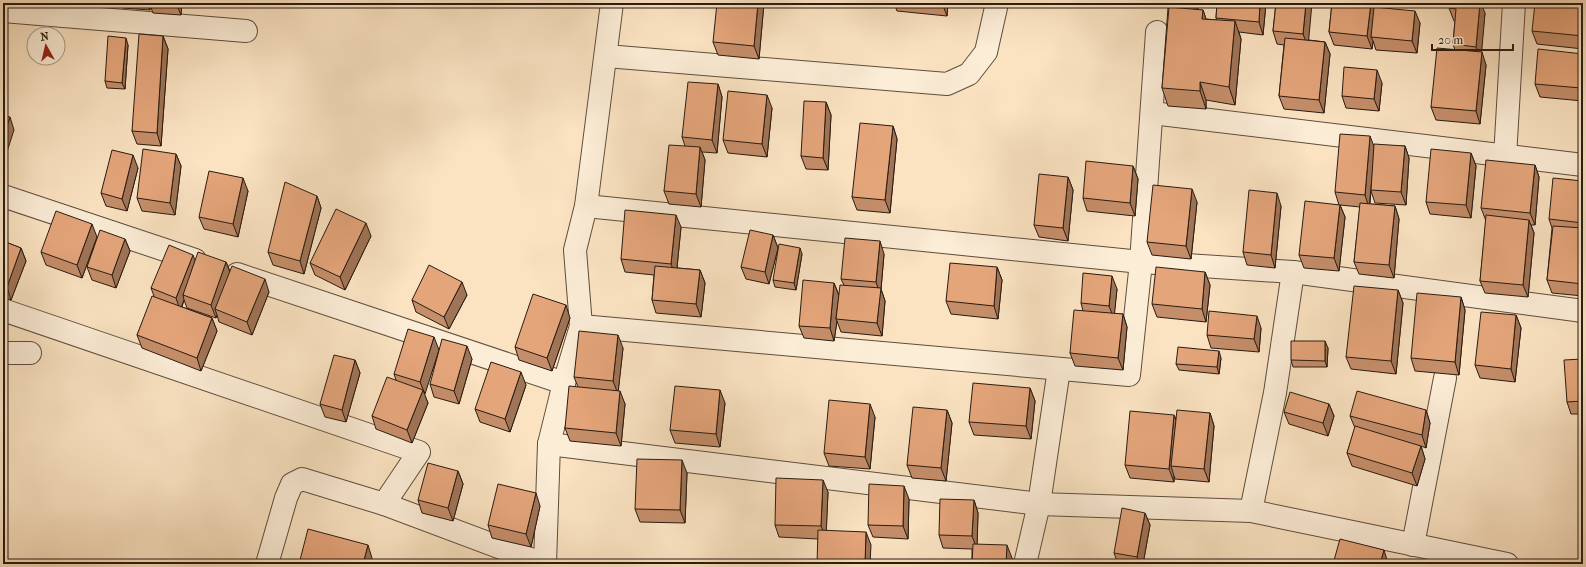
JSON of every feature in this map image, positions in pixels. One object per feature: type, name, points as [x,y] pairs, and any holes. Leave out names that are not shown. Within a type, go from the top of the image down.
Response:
[{"type":"street","points":[[267,564],[286,498],[292,484],[302,479],[384,504],[544,564],[549,444],[564,383],[581,326],[575,250],[586,206],[612,3]]},
{"type":"street","points":[[606,56],[947,84],[969,74],[986,52],[997,3]]},
{"type":"street","points":[[1505,157],[1514,3]]},
{"type":"street","points":[[3,11],[246,31]]},
{"type":"street","points":[[581,326],[1129,375],[1141,262],[1157,32]]},
{"type":"street","points":[[1152,113],[1505,157],[1583,165]]},
{"type":"street","points":[[3,196],[564,383]]},
{"type":"street","points":[[586,206],[1141,262],[1293,272],[1583,311]]},
{"type":"street","points":[[1251,511],[1275,393],[1293,272]]},
{"type":"street","points":[[3,310],[419,452],[384,504]]},
{"type":"street","points":[[3,353],[30,353]]},
{"type":"street","points":[[1025,564],[1039,504],[1059,369]]},
{"type":"street","points":[[1414,545],[1445,378]]},
{"type":"street","points":[[549,444],[1039,504],[1251,511],[1507,564]]},
{"type":"building","points":[[717,3],[758,3],[754,46],[713,42]]},
{"type":"building","points":[[1217,3],[1260,3],[1259,22],[1216,18]]},
{"type":"building","points":[[1276,3],[1306,3],[1303,34],[1273,31]]},
{"type":"building","points":[[1332,3],[1371,3],[1367,36],[1329,32]]},
{"type":"building","points":[[1450,3],[1480,3],[1476,47],[1453,44],[1456,9],[1449,8]]},
{"type":"building","points":[[1535,3],[1583,3],[1583,36],[1532,31]]},
{"type":"building","points":[[1169,7],[1203,10],[1202,19],[1235,21],[1229,87],[1200,82],[1200,91],[1162,88]]},
{"type":"building","points":[[1374,7],[1415,11],[1412,41],[1371,37]]},
{"type":"building","points":[[139,34],[163,36],[157,133],[132,131]]},
{"type":"building","points":[[108,36],[126,38],[122,83],[105,81]]},
{"type":"building","points":[[1285,38],[1325,42],[1319,100],[1279,96]]},
{"type":"building","points":[[1437,48],[1482,52],[1476,111],[1431,107]]},
{"type":"building","points":[[1538,49],[1583,54],[1581,88],[1535,84]]},
{"type":"building","points":[[1344,67],[1377,70],[1374,99],[1342,96]]},
{"type":"building","points":[[688,82],[718,84],[712,140],[682,137]]},
{"type":"building","points":[[728,91],[767,95],[762,144],[723,140]]},
{"type":"building","points":[[804,101],[826,102],[823,158],[801,156]]},
{"type":"building","points":[[3,115],[10,117],[3,137]]},
{"type":"building","points":[[860,123],[893,126],[885,200],[852,197]]},
{"type":"building","points":[[1340,134],[1370,136],[1365,195],[1335,192]]},
{"type":"building","points":[[1374,144],[1405,146],[1401,192],[1371,190]]},
{"type":"building","points":[[669,145],[700,147],[696,194],[664,191]]},
{"type":"building","points":[[143,149],[176,154],[170,203],[137,198]]},
{"type":"building","points":[[1431,149],[1471,153],[1466,205],[1426,202]]},
{"type":"building","points":[[112,150],[133,155],[122,199],[101,193]]},
{"type":"building","points":[[1486,160],[1535,165],[1530,213],[1481,208]]},
{"type":"building","points":[[1086,161],[1133,166],[1130,203],[1083,198]]},
{"type":"building","points":[[209,171],[243,178],[233,224],[199,217]]},
{"type":"building","points":[[1039,174],[1068,177],[1063,228],[1034,225]]},
{"type":"building","points":[[1553,178],[1583,181],[1583,223],[1549,219]]},
{"type":"building","points":[[285,182],[317,196],[300,261],[268,252]]},
{"type":"building","points":[[1153,185],[1192,189],[1186,246],[1147,242]]},
{"type":"building","points":[[1249,190],[1277,193],[1271,255],[1243,252]]},
{"type":"building","points":[[1305,201],[1340,205],[1334,258],[1299,255]]},
{"type":"building","points":[[1360,203],[1395,206],[1389,265],[1354,262]]},
{"type":"building","points":[[336,209],[366,223],[340,277],[310,263]]},
{"type":"building","points":[[625,210],[676,215],[671,264],[621,259]]},
{"type":"building","points":[[56,211],[92,224],[77,265],[41,252]]},
{"type":"building","points":[[1486,215],[1529,220],[1523,285],[1480,281]]},
{"type":"building","points":[[1553,226],[1583,228],[1583,284],[1547,280]]},
{"type":"building","points":[[100,230],[125,239],[112,275],[87,267]]},
{"type":"building","points":[[750,230],[773,235],[765,272],[741,267]]},
{"type":"building","points":[[845,238],[880,241],[876,282],[841,279]]},
{"type":"building","points":[[3,241],[21,248],[7,287],[3,285]]},
{"type":"building","points":[[779,244],[800,248],[794,283],[773,280]]},
{"type":"building","points":[[169,245],[193,255],[176,298],[151,288]]},
{"type":"building","points":[[198,252],[226,262],[211,305],[183,295]]},
{"type":"building","points":[[950,263],[997,267],[994,306],[946,301]]},
{"type":"building","points":[[429,265],[462,282],[444,317],[412,300]]},
{"type":"building","points":[[232,266],[265,279],[247,322],[215,309]]},
{"type":"building","points":[[655,266],[700,270],[696,304],[652,300]]},
{"type":"building","points":[[1156,267],[1205,272],[1202,309],[1152,304]]},
{"type":"building","points":[[1083,273],[1112,276],[1109,306],[1081,303]]},
{"type":"building","points":[[803,280],[834,283],[830,328],[799,326]]},
{"type":"building","points":[[840,285],[881,288],[877,323],[836,319]]},
{"type":"building","points":[[1354,286],[1398,290],[1391,361],[1346,357]]},
{"type":"building","points":[[1417,293],[1461,297],[1455,362],[1411,358]]},
{"type":"building","points":[[533,294],[566,305],[547,358],[515,347]]},
{"type":"building","points":[[152,296],[212,318],[197,358],[137,335]]},
{"type":"building","points":[[1074,310],[1123,314],[1118,358],[1070,353]]},
{"type":"building","points":[[1209,311],[1257,316],[1254,339],[1207,335]]},
{"type":"building","points":[[1481,312],[1516,315],[1511,369],[1475,365]]},
{"type":"building","points":[[408,329],[434,337],[420,382],[394,374]]},
{"type":"building","points":[[579,331],[618,335],[613,381],[574,377]]},
{"type":"building","points":[[442,339],[467,346],[454,391],[430,384]]},
{"type":"building","points":[[1291,341],[1325,341],[1325,361],[1291,360]]},
{"type":"building","points":[[1178,347],[1219,351],[1217,367],[1176,364]]},
{"type":"building","points":[[334,355],[355,360],[342,410],[320,404]]},
{"type":"building","points":[[1583,359],[1583,401],[1567,402],[1564,360]]},
{"type":"building","points":[[491,362],[521,372],[505,419],[475,409]]},
{"type":"building","points":[[387,377],[423,390],[407,430],[372,416]]},
{"type":"building","points":[[973,383],[1030,388],[1026,426],[969,422]]},
{"type":"building","points":[[569,386],[620,391],[616,433],[565,428]]},
{"type":"building","points":[[675,386],[720,390],[716,434],[670,430]]},
{"type":"building","points":[[1357,391],[1426,410],[1422,435],[1350,416]]},
{"type":"building","points":[[1290,392],[1329,404],[1323,423],[1284,412]]},
{"type":"building","points":[[829,400],[870,404],[865,457],[824,453]]},
{"type":"building","points":[[913,407],[947,410],[941,468],[907,465]]},
{"type":"building","points":[[1177,410],[1210,413],[1204,469],[1171,466]]},
{"type":"building","points":[[1130,411],[1174,415],[1169,469],[1125,465]]},
{"type":"building","points":[[1355,426],[1421,446],[1412,473],[1347,453]]},
{"type":"building","points":[[637,459],[682,460],[680,510],[635,509]]},
{"type":"building","points":[[428,463],[458,471],[448,508],[418,500]]},
{"type":"building","points":[[776,478],[823,480],[821,526],[775,525]]},
{"type":"building","points":[[498,484],[536,493],[526,534],[488,525]]},
{"type":"building","points":[[869,484],[904,486],[903,526],[868,525]]},
{"type":"building","points":[[940,499],[974,500],[972,536],[939,535]]},
{"type":"building","points":[[1122,508],[1145,513],[1137,557],[1114,553]]},
{"type":"building","points":[[308,529],[368,545],[363,564],[299,564]]},
{"type":"building","points":[[818,530],[866,532],[865,564],[817,564]]},
{"type":"building","points":[[1340,539],[1384,550],[1380,564],[1333,564]]},
{"type":"building","points":[[973,544],[1007,545],[1006,564],[972,564]]},
{"type":"building","points":[[1280,560],[1301,562],[1301,564],[1279,564]]}]
